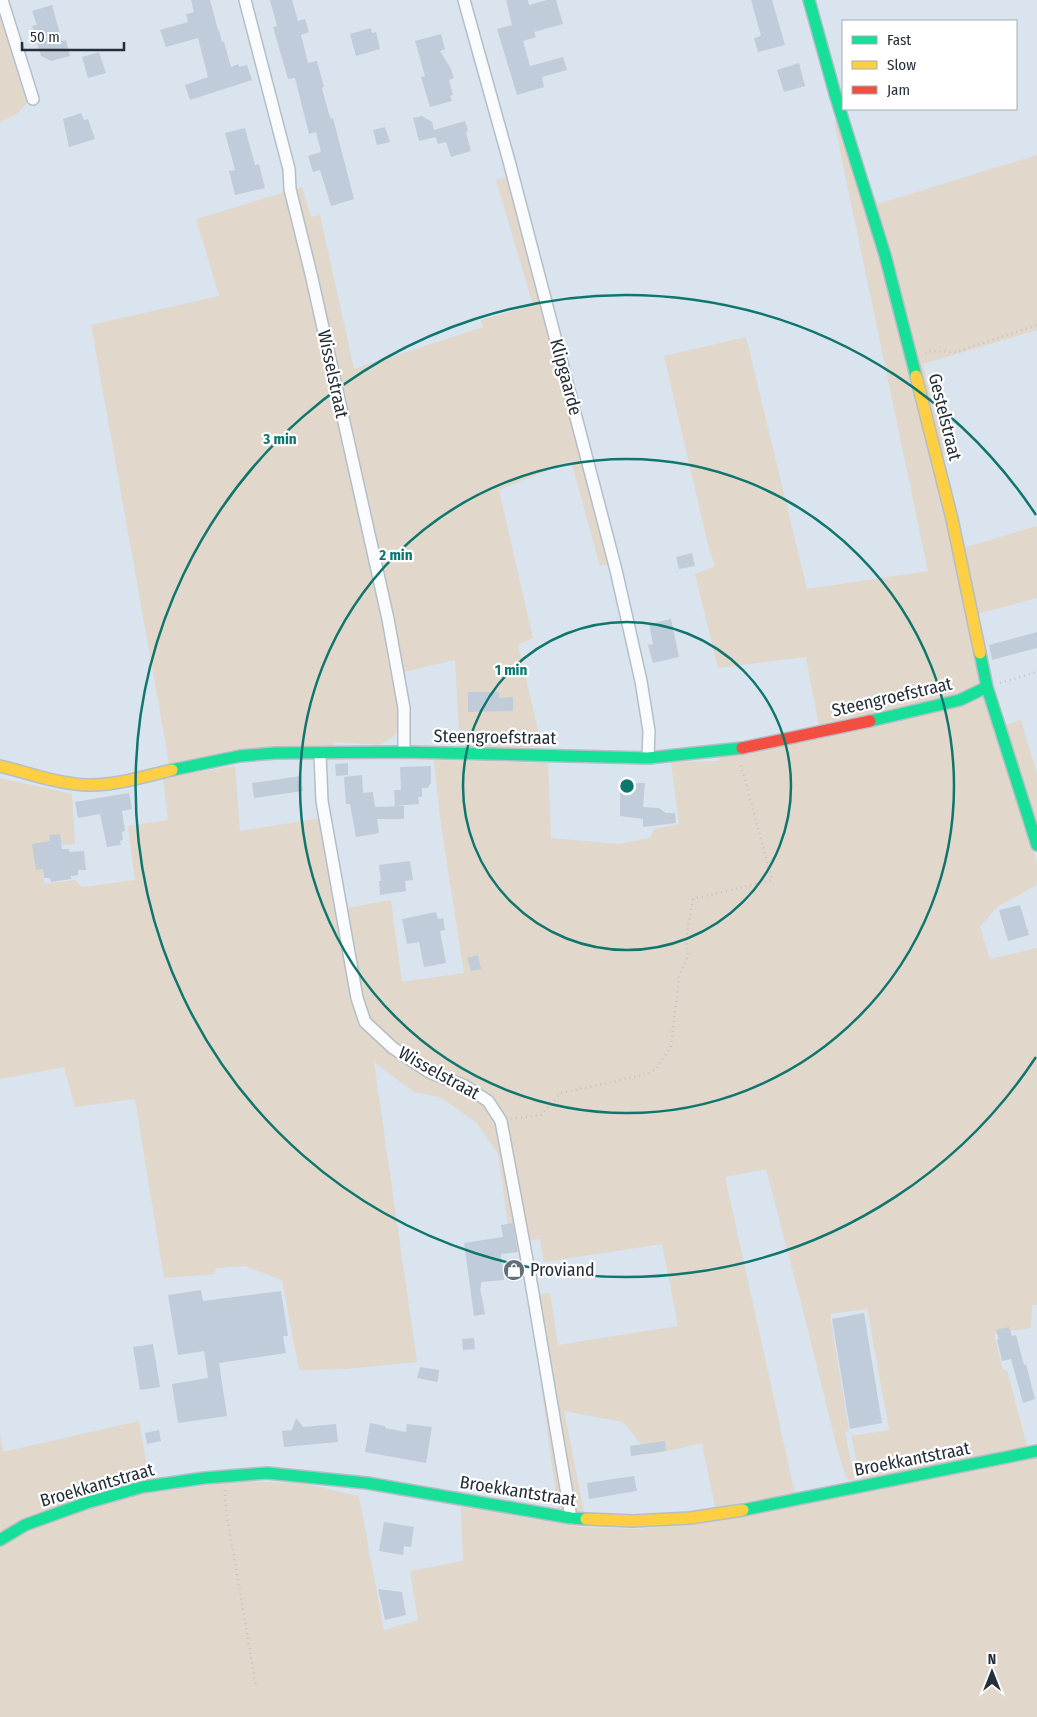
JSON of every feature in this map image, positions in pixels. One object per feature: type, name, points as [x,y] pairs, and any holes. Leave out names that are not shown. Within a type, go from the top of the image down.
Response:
[{"type":"street","points":[[2,0],[33,99]]},
{"type":"street","name":"Wisselstraat","points":[[245,0],[289,169],[290,189],[388,619],[404,708],[404,752]]},
{"type":"street","name":"Klipgaarde","points":[[464,0],[509,161],[616,570],[641,680],[649,731],[648,758]]},
{"type":"street","name":"Gestelstraat","points":[[809,0],[885,255],[952,519],[987,687],[1037,844]]},
{"type":"street","name":"Steengroefstraat","points":[[0,766],[65,783],[89,785],[110,783],[240,756],[275,753],[404,752],[648,758],[736,749],[904,714],[960,700],[987,687]]},
{"type":"street","name":"Wisselstraat","points":[[320,753],[322,801],[357,998],[365,1022],[394,1048],[429,1072],[465,1086],[488,1101],[501,1121],[530,1276],[571,1518]]},
{"type":"street","name":"Broekkantstraat","points":[[0,1540],[25,1525],[86,1503],[133,1490],[195,1479],[226,1476],[267,1473],[367,1483],[571,1518],[633,1521],[690,1518],[746,1510],[1037,1451]]},
{"type":"path","points":[[911,357],[929,351],[956,352],[1037,325]]},
{"type":"path","points":[[987,687],[1037,672]]},
{"type":"path","points":[[501,1121],[540,1114],[562,1093],[648,1074],[657,1068],[671,1046],[679,976],[688,956],[686,938],[693,899],[772,880],[736,749]]},
{"type":"path","points":[[226,1476],[225,1504],[256,1686]]},
{"type":"shaded area","points":[[0,16],[27,103],[17,114],[0,122]]},
{"type":"shaded area","points":[[841,121],[878,204],[1037,155],[1037,330],[923,364],[934,411],[943,420],[948,431],[949,437],[945,455],[933,458],[979,681],[1037,863],[1037,885],[997,907],[980,927],[990,959],[1037,948],[1037,1305],[1032,1305],[1031,1328],[994,1334],[1003,1370],[1007,1370],[1027,1446],[861,1482],[851,1436],[889,1430],[869,1319],[867,1309],[830,1314],[849,1431],[845,1432],[855,1481],[849,1480],[846,1477],[766,1169],[725,1177],[795,1494],[715,1507],[702,1443],[649,1454],[623,1422],[564,1411],[584,1512],[558,1510],[529,1296],[550,1293],[558,1345],[678,1326],[662,1244],[544,1262],[540,1239],[521,1242],[518,1222],[508,1224],[498,1154],[477,1123],[440,1097],[414,1092],[374,1062],[417,1362],[346,1369],[299,1370],[282,1280],[245,1266],[216,1268],[215,1274],[164,1278],[135,1099],[75,1107],[64,1067],[0,1079],[0,778],[72,794],[75,844],[41,847],[44,884],[75,880],[82,887],[135,880],[128,826],[168,820],[163,778],[235,766],[240,831],[322,818],[336,910],[391,900],[402,982],[464,973],[440,818],[434,760],[548,763],[551,838],[619,844],[650,838],[654,829],[679,824],[671,762],[719,761],[718,754],[820,733],[806,657],[718,668],[695,574],[715,566],[709,549],[664,356],[746,337],[807,589],[928,571],[834,122]]},
{"type":"shaded area","points":[[515,160],[619,562],[600,566],[571,461],[499,490],[533,638],[518,645],[542,747],[460,749],[455,660],[408,671],[395,672],[400,725],[394,736],[380,745],[334,742],[334,750],[170,768],[91,325],[219,296],[196,219],[302,187],[311,217],[320,215],[354,369],[483,327],[481,320],[533,305],[496,180],[507,177],[503,166]]},
{"type":"shaded area","points":[[1037,526],[1037,598],[977,614],[963,548]]},
{"type":"shaded area","points":[[1021,720],[1037,774],[1037,823],[1005,725]]},
{"type":"shaded area","points":[[139,1421],[149,1477],[90,1494],[142,1494],[241,1481],[302,1483],[359,1496],[384,1630],[418,1620],[410,1571],[463,1561],[461,1507],[581,1527],[639,1529],[705,1523],[1037,1456],[1037,1717],[0,1717],[0,1435],[3,1452]]},
{"type":"building","points":[[191,0],[210,0],[231,67],[238,64],[239,67],[247,65],[252,80],[190,100],[185,85],[208,77],[198,38],[166,47],[160,30],[188,22],[186,14],[194,12]]},
{"type":"building","points":[[270,0],[292,0],[298,21],[305,19],[309,32],[301,35],[308,63],[317,61],[328,111],[331,119],[333,118],[354,199],[331,206],[320,170],[313,172],[308,156],[321,152],[316,132],[309,134],[295,78],[288,79],[273,27],[277,26]]},
{"type":"building","points":[[506,0],[528,0],[529,5],[547,0],[556,0],[563,24],[534,32],[536,37],[523,41],[530,66],[563,57],[567,70],[542,77],[544,87],[517,95],[497,29],[512,25]]},
{"type":"building","points":[[751,0],[772,0],[785,45],[758,52],[754,38],[761,36]]},
{"type":"building","points":[[52,5],[62,41],[66,40],[70,56],[51,61],[41,56],[32,26],[37,25],[32,11]]},
{"type":"building","points":[[371,28],[372,33],[376,32],[380,49],[356,56],[350,34]]},
{"type":"building","points":[[441,34],[445,49],[440,51],[454,78],[449,80],[453,95],[450,96],[452,101],[430,107],[421,77],[425,76],[415,41]]},
{"type":"building","points":[[99,52],[106,73],[88,78],[82,57]]},
{"type":"building","points":[[799,63],[805,86],[784,92],[777,70]]},
{"type":"building","points":[[81,113],[84,120],[88,119],[95,139],[69,147],[63,119]]},
{"type":"building","points":[[422,116],[432,122],[434,130],[465,121],[471,151],[451,157],[446,142],[438,144],[436,137],[419,141],[413,118]]},
{"type":"building","points":[[385,127],[390,142],[377,145],[373,130]]},
{"type":"building","points":[[245,128],[255,165],[259,164],[265,188],[235,195],[229,171],[235,170],[225,133]]},
{"type":"building","points":[[692,553],[695,566],[679,569],[676,557]]},
{"type":"building","points":[[671,619],[679,657],[653,663],[648,645],[653,644],[649,624]]},
{"type":"building","points":[[1037,632],[1037,648],[992,660],[989,645]]},
{"type":"building","points":[[468,692],[499,692],[499,698],[513,697],[513,711],[468,712]]},
{"type":"building","points":[[348,763],[348,775],[336,776],[335,764]]},
{"type":"building","points":[[431,766],[431,784],[428,788],[422,788],[422,797],[418,797],[419,804],[395,806],[394,790],[401,790],[400,767]]},
{"type":"building","points":[[362,775],[363,793],[373,792],[375,807],[404,806],[404,819],[377,819],[379,833],[356,837],[350,804],[346,804],[344,777]]},
{"type":"building","points":[[301,776],[303,791],[254,798],[252,783]]},
{"type":"building","points":[[620,779],[629,779],[634,783],[645,783],[643,807],[659,808],[666,813],[675,813],[676,823],[643,827],[643,819],[620,816]]},
{"type":"building","points":[[129,793],[132,809],[122,811],[125,831],[122,832],[123,840],[120,841],[121,845],[107,847],[100,814],[78,818],[75,802]]},
{"type":"building","points":[[60,834],[62,849],[69,849],[69,852],[84,851],[86,870],[78,870],[78,875],[71,876],[71,879],[51,882],[50,878],[44,878],[43,869],[36,870],[32,844],[50,841],[49,835]]},
{"type":"building","points":[[410,861],[413,880],[405,881],[406,891],[380,895],[379,865]]},
{"type":"building","points":[[1020,905],[1029,935],[1008,941],[999,910]]},
{"type":"building","points":[[436,912],[438,919],[443,918],[445,930],[440,931],[446,963],[424,967],[419,942],[407,944],[402,919]]},
{"type":"building","points":[[478,955],[481,969],[471,971],[467,958]]},
{"type":"building","points":[[513,1223],[518,1252],[501,1254],[504,1280],[481,1282],[480,1288],[485,1314],[474,1316],[464,1243],[503,1237],[501,1225]]},
{"type":"building","points":[[201,1290],[203,1301],[281,1291],[288,1336],[283,1336],[286,1353],[219,1363],[227,1416],[178,1423],[172,1384],[208,1378],[204,1351],[178,1355],[168,1295]]},
{"type":"building","points":[[864,1313],[882,1423],[850,1429],[832,1319]]},
{"type":"building","points":[[1009,1327],[1012,1336],[1016,1335],[1035,1399],[1023,1403],[1011,1359],[1002,1361],[997,1340],[999,1339],[996,1330]]},
{"type":"building","points":[[474,1338],[475,1349],[463,1350],[462,1339]]},
{"type":"building","points":[[153,1344],[160,1387],[140,1390],[133,1347]]},
{"type":"building","points":[[420,1367],[439,1370],[437,1382],[417,1378]]},
{"type":"building","points":[[296,1418],[303,1427],[336,1424],[338,1442],[284,1447],[282,1431],[292,1430]]},
{"type":"building","points":[[370,1423],[406,1432],[407,1424],[432,1427],[426,1463],[365,1452]]},
{"type":"building","points":[[159,1430],[161,1441],[147,1444],[145,1433]]},
{"type":"building","points":[[665,1441],[666,1451],[631,1456],[630,1446]]},
{"type":"building","points":[[634,1476],[637,1491],[589,1499],[587,1483]]},
{"type":"building","points":[[384,1522],[414,1527],[411,1547],[404,1546],[403,1555],[379,1551]]},
{"type":"building","points":[[378,1589],[402,1592],[406,1615],[385,1620]]},
{"type":"traffic: fast","points":[[809,0],[835,94],[885,255],[916,376]]},
{"type":"traffic: fast","points":[[980,653],[987,687],[1037,845]]},
{"type":"traffic: fast","points":[[870,721],[960,700],[987,687]]},
{"type":"traffic: fast","points":[[172,770],[240,756],[275,753],[404,752],[648,758],[742,748]]},
{"type":"traffic: fast","points":[[743,1510],[1037,1451]]},
{"type":"traffic: fast","points":[[0,1540],[25,1525],[86,1503],[142,1487],[204,1478],[267,1473],[367,1483],[586,1519]]},
{"type":"traffic: slow","points":[[916,376],[952,519],[980,653]]},
{"type":"traffic: slow","points":[[0,766],[54,780],[87,785],[119,782],[172,770]]},
{"type":"traffic: slow","points":[[586,1519],[633,1521],[690,1518],[743,1510]]},
{"type":"traffic: jam","points":[[742,748],[870,721]]},
{"type":"place","name":"Proviand","points":[[514,1270]]}]
